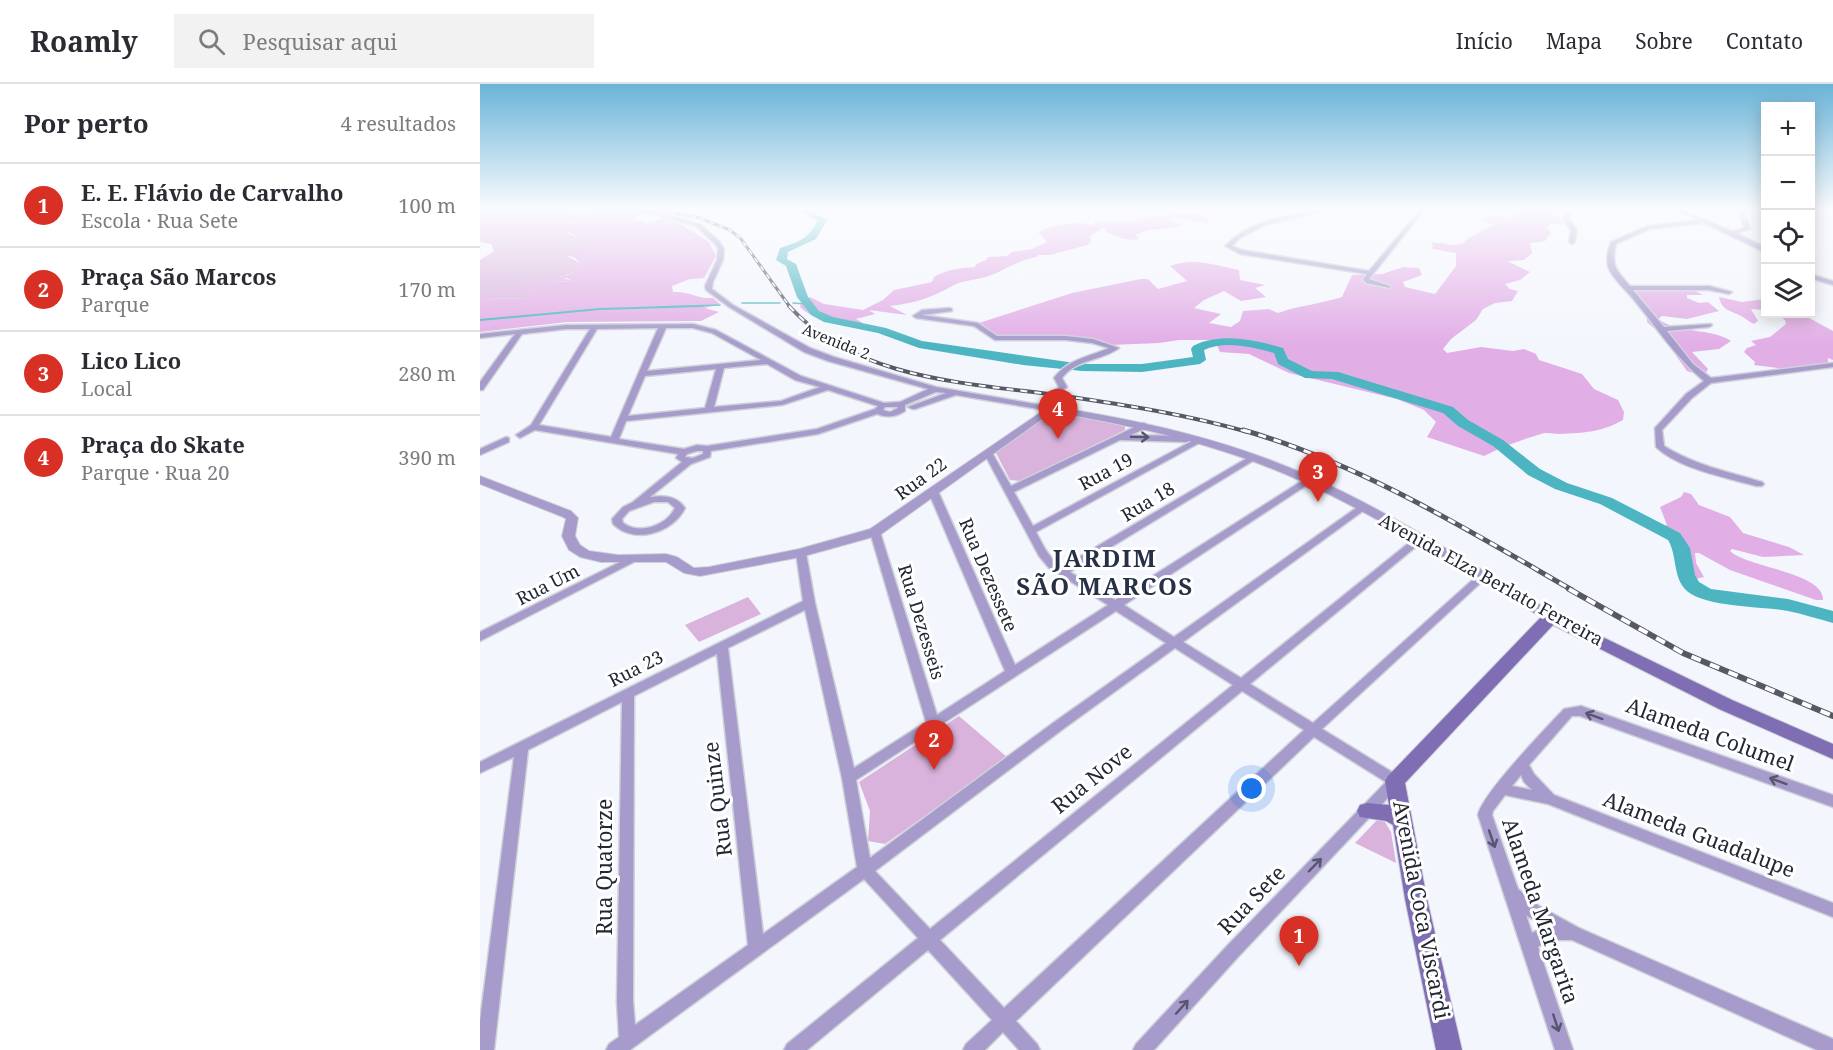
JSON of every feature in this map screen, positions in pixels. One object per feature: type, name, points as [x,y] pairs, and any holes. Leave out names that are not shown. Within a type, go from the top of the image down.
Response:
[{"type":"main road","name":"Avenida Elza Berlato Ferreira","points":[[1551,617],[1695,691],[1760,722],[1833,752]]},
{"type":"main road","name":"Avenida Coca Viscardi","points":[[1449,1050],[1416,899],[1395,781],[1551,617]]},
{"type":"main road","points":[[1367,812],[1390,813],[1401,820]]},
{"type":"street","name":"Avenida 2","points":[[720,254],[718,266],[708,286],[709,290],[807,350],[870,372],[935,389],[954,393],[1053,399],[1143,426]]},
{"type":"street","points":[[1253,254],[1371,273]]},
{"type":"street","points":[[1386,254],[1366,280],[1388,287]]},
{"type":"street","points":[[1611,254],[1612,269],[1690,366],[1708,381]]},
{"type":"street","points":[[1815,278],[1833,284]]},
{"type":"street","points":[[1627,288],[1706,288],[1729,292]]},
{"type":"street","points":[[950,310],[922,312],[916,316],[976,324],[995,338],[1066,338],[1093,341],[1115,348],[1070,367],[1058,378],[1063,387],[1053,399]]},
{"type":"street","points":[[1662,329],[1709,325]]},
{"type":"street","points":[[480,336],[595,326],[693,326],[714,331],[798,378],[880,408],[890,414],[935,389]]},
{"type":"street","points":[[520,435],[534,427],[595,326]]},
{"type":"street","points":[[614,440],[663,326]]},
{"type":"street","points":[[480,388],[520,332]]},
{"type":"street","points":[[642,374],[766,362]]},
{"type":"street","points":[[1759,484],[1670,454],[1660,447],[1658,430],[1689,396],[1708,381],[1833,365]]},
{"type":"street","points":[[709,410],[721,366]]},
{"type":"street","points":[[623,419],[782,403],[800,399],[826,388]]},
{"type":"street","points":[[902,407],[954,393]]},
{"type":"street","name":"Rua 22","points":[[480,480],[567,514],[572,518],[568,529],[569,541],[575,549],[585,554],[609,560],[674,559],[686,569],[702,572],[801,553],[875,532],[988,453],[1053,399]]},
{"type":"street","points":[[534,427],[684,452],[697,448],[707,450],[818,431],[880,408]]},
{"type":"street","points":[[1009,491],[1143,426]]},
{"type":"street","name":"Avenida Elza Berlato Ferreira","points":[[1143,426],[1252,459],[1308,481],[1362,507],[1551,617]]},
{"type":"street","points":[[1119,437],[1192,440]]},
{"type":"street","points":[[480,452],[506,440]]},
{"type":"street","name":"Rua 19","points":[[1030,531],[1192,440]]},
{"type":"street","points":[[634,505],[663,499],[672,500],[680,508],[674,519],[656,528],[636,531],[621,528],[617,519],[620,514],[689,461],[707,455],[707,450]]},
{"type":"street","points":[[684,452],[680,458],[689,461]]},
{"type":"street","points":[[988,453],[1043,554],[1062,573],[1395,781]]},
{"type":"street","name":"Rua 18","points":[[1062,573],[1252,459]]},
{"type":"street","points":[[849,778],[1308,481]]},
{"type":"street","name":"Rua Dezessete","points":[[933,491],[1012,672]]},
{"type":"street","points":[[621,1046],[1362,507]]},
{"type":"street","name":"Rua Dezesseis","points":[[875,532],[933,723]]},
{"type":"street","name":"Rua Nove","points":[[793,1050],[1419,540]]},
{"type":"street","points":[[801,553],[808,603],[849,778],[865,870],[928,941],[1031,1050]]},
{"type":"street","name":"Rua Um","points":[[480,636],[630,560]]},
{"type":"street","points":[[972,1050],[1314,729],[1482,577]]},
{"type":"street","name":"Rua 23","points":[[480,768],[808,603]]},
{"type":"street","name":"Rua Quinze","points":[[722,646],[756,946]]},
{"type":"street","name":"Rua Quatorze","points":[[621,1046],[625,1001],[628,694]]},
{"type":"street","name":"Alameda Margarita","points":[[1564,1050],[1485,815],[1486,809],[1522,764],[1568,712],[1573,710]]},
{"type":"street","name":"Alameda Columel","points":[[1573,710],[1833,801]]},
{"type":"street","points":[[485,1050],[522,747]]},
{"type":"street","name":"Alameda Guadalupe","points":[[1522,764],[1529,778],[1550,799]]},
{"type":"street","name":"Rua Sete","points":[[1142,1050],[1395,781]]},
{"type":"street","name":"Alameda Guadalupe","points":[[1502,789],[1550,799],[1833,910]]},
{"type":"street","points":[[1511,893],[1533,910],[1573,933],[1833,1048]]},
{"type":"street","points":[[1530,944],[1545,933],[1573,933]]},
{"type":"shaded area","points":[[489,254],[570,254],[567,256],[580,263],[577,271],[560,277],[576,282],[558,281],[506,291],[530,291],[529,298],[480,299],[480,260]]},
{"type":"shaded area","points":[[715,254],[704,278],[690,279],[672,286],[673,292],[713,298],[720,304],[705,308],[719,312],[701,321],[567,322],[480,332],[480,299],[529,298],[530,291],[501,291],[558,281],[574,282],[567,278],[558,278],[577,271],[580,263],[575,258],[566,255]]},
{"type":"shaded area","points":[[1009,254],[1053,254],[1038,255],[989,276],[956,284],[906,304],[890,306],[907,315],[869,310],[875,314],[856,319],[863,323],[847,323],[813,316],[800,307],[802,299],[810,297],[824,304],[863,310],[883,300],[894,290],[932,282],[939,274],[959,268],[975,267],[988,257]]},
{"type":"shaded area","points":[[1456,254],[1531,254],[1524,260],[1507,261],[1530,272],[1520,280],[1505,284],[1510,289],[1518,291],[1512,301],[1495,303],[1483,309],[1476,320],[1451,339],[1443,349],[1447,353],[1481,347],[1513,351],[1524,349],[1536,354],[1539,360],[1582,374],[1594,389],[1618,400],[1624,412],[1623,420],[1585,432],[1543,433],[1484,456],[1427,437],[1436,422],[1424,410],[1397,399],[1289,373],[1249,354],[1220,352],[1215,340],[1110,345],[1066,338],[995,338],[976,324],[1072,293],[1141,279],[1148,279],[1158,289],[1187,281],[1170,266],[1178,263],[1204,263],[1239,270],[1240,280],[1265,285],[1255,288],[1266,297],[1241,301],[1224,291],[1204,300],[1194,308],[1221,314],[1209,323],[1231,327],[1240,321],[1243,311],[1269,309],[1278,313],[1342,297],[1352,275],[1382,274],[1403,267],[1419,268],[1422,275],[1403,282],[1405,287],[1435,294],[1456,266]]},
{"type":"shaded area","points":[[1693,290],[1703,295],[1687,295],[1687,298],[1699,303],[1708,302],[1719,311],[1687,319],[1662,316],[1658,319],[1676,327],[1714,334],[1731,341],[1719,349],[1692,352],[1708,369],[1704,376],[1687,371],[1660,333],[1647,322],[1647,316],[1633,291]]},
{"type":"shaded area","points":[[1719,297],[1742,302],[1761,300],[1761,310],[1751,309],[1758,321],[1754,324],[1724,308]]},
{"type":"shaded area","points":[[1782,318],[1809,318],[1833,331],[1833,360],[1828,358],[1828,365],[1786,369],[1754,365],[1755,362],[1744,352],[1747,348],[1756,345],[1751,341],[1770,337],[1786,324]]},
{"type":"shaded area","points":[[1059,413],[1125,425],[1125,430],[1020,481],[1010,480],[996,453],[998,449],[1044,416]]},
{"type":"shaded area","points":[[1684,492],[1691,494],[1699,505],[1730,517],[1743,533],[1789,547],[1804,555],[1763,557],[1732,549],[1730,551],[1739,557],[1784,571],[1811,583],[1820,591],[1823,600],[1816,600],[1730,570],[1699,553],[1695,553],[1696,563],[1704,577],[1695,579],[1687,573],[1678,550],[1658,529],[1667,525],[1660,507],[1681,497]]},
{"type":"shaded area","points":[[748,597],[761,614],[699,642],[685,625]]},
{"type":"shaded area","points":[[959,716],[1008,758],[885,844],[868,841],[870,811],[859,782]]},
{"type":"shaded area","points":[[1377,820],[1385,822],[1391,832],[1396,863],[1355,843]]},
{"type":"waterway","points":[[783,254],[781,260],[791,264],[799,290],[806,303],[821,317],[844,324],[882,330],[925,345],[1053,365],[1112,369],[1142,368],[1200,360],[1197,349],[1215,343],[1238,342],[1279,351],[1283,361],[1310,375],[1333,375],[1448,410],[1463,423],[1498,443],[1534,472],[1561,486],[1606,501],[1674,537],[1681,548],[1686,575],[1692,586],[1706,594],[1788,605],[1833,617]]},
{"type":"waterway","points":[[742,303],[780,303]]},
{"type":"waterway","points":[[793,303],[807,304]]},
{"type":"waterway","points":[[658,307],[720,305]]},
{"type":"waterway","points":[[480,320],[600,309],[703,306]]},
{"type":"railway","points":[[752,254],[790,307]]},
{"type":"railway","points":[[790,307],[816,331],[847,350],[881,364],[917,374],[954,382],[1134,407],[1203,420],[1248,432]]},
{"type":"railway","points":[[1243,430],[1287,444],[1371,479],[1572,590]]},
{"type":"railway","points":[[1569,589],[1683,653],[1833,716]]},
{"type":"place","name":"Praça do Skate","points":[[1058,439]]},
{"type":"place","name":"Lico Lico","points":[[1318,502]]},
{"type":"place","name":"Praça São Marcos","points":[[934,770]]},
{"type":"place","name":"E. E. Flávio de Carvalho","points":[[1299,966]]},
{"type":"district","name":"JARDIM SÃO MARCOS","points":[[1105,573]]}]
